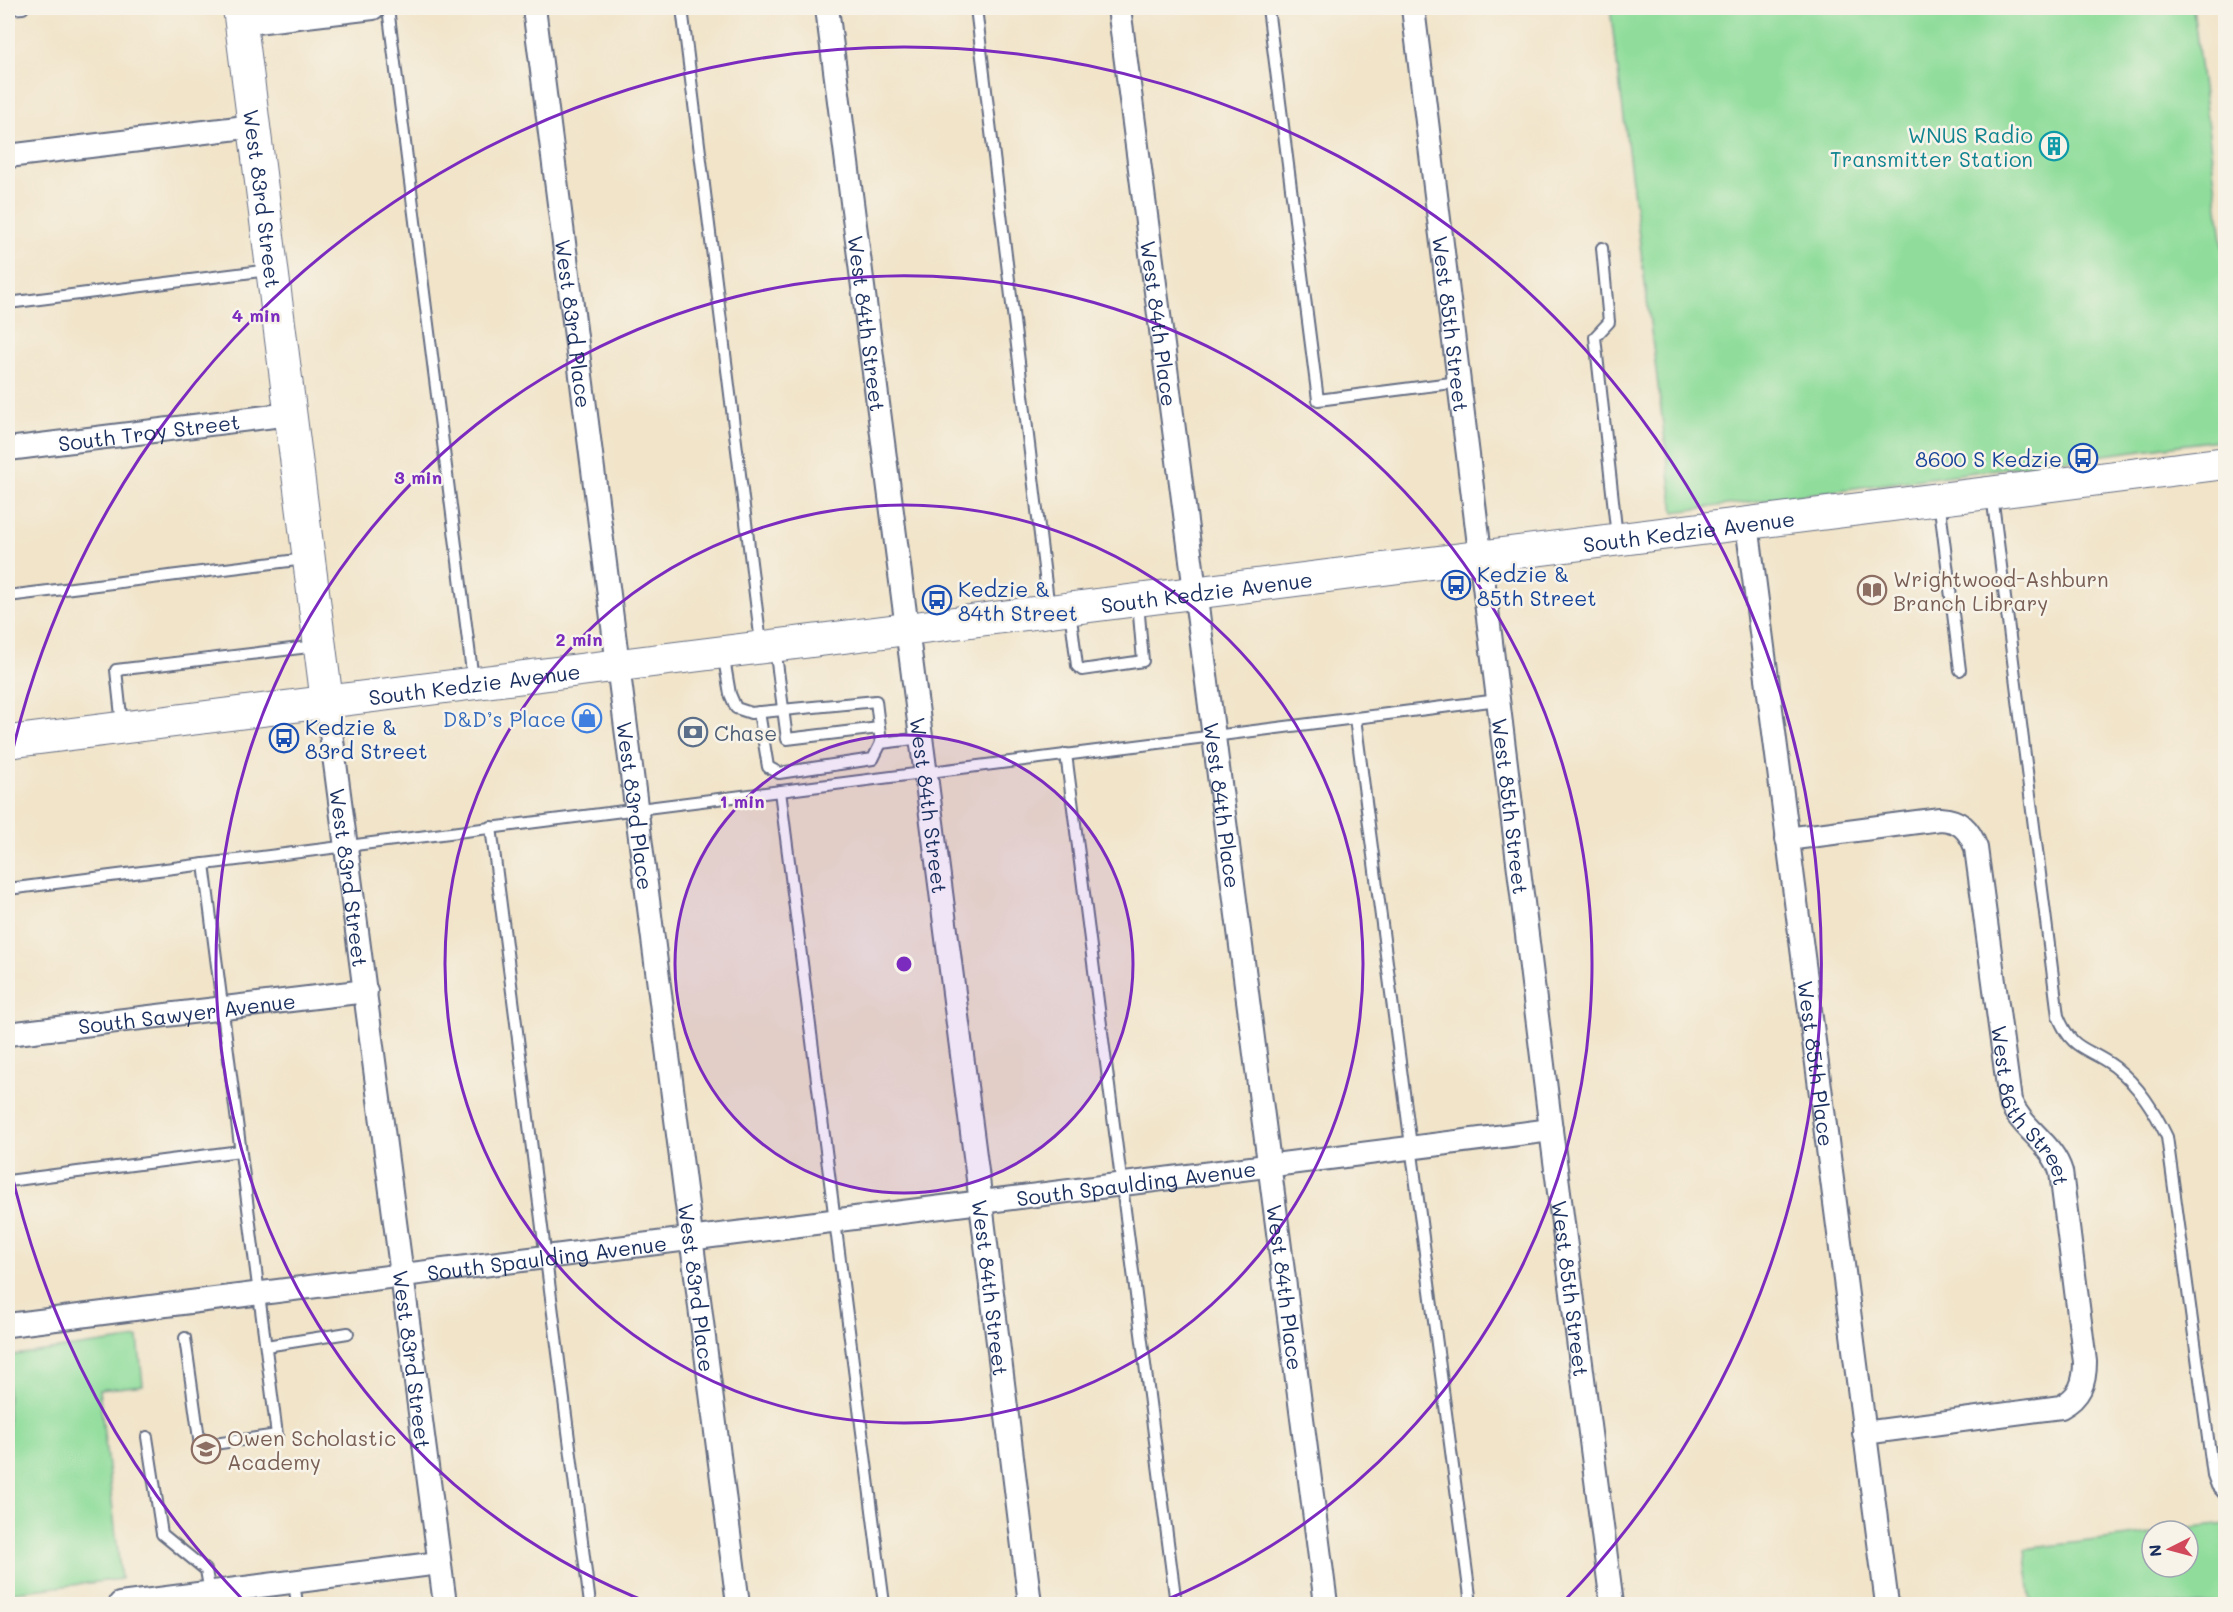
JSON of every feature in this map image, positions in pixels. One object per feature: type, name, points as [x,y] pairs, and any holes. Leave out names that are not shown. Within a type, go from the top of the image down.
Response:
[{"type":"main road","name":"West 83rd Street","points":[[240,16],[327,702]]},
{"type":"main road","name":"South Kedzie Avenue","points":[[8,742],[2226,463]]},
{"type":"street","points":[[240,16],[373,8]]},
{"type":"street","name":"West 83rd Place","points":[[534,8],[738,1605]]},
{"type":"street","name":"West 84th Street","points":[[827,8],[981,1202],[1030,1605]]},
{"type":"street","name":"West 84th Place","points":[[1119,8],[1194,593],[1272,1165],[1326,1605]]},
{"type":"street","name":"West 85th Street","points":[[1413,8],[1612,1605]]},
{"type":"street","points":[[8,156],[254,126]]},
{"type":"street","name":"South Troy Street","points":[[8,449],[290,414]]},
{"type":"street","name":"West 85th Place","points":[[1747,524],[1887,1605]]},
{"type":"street","name":"West 83rd Street","points":[[327,702],[445,1605]]},
{"type":"street","name":"West 86th Street","points":[[1788,838],[1940,819],[1951,819],[1971,832],[1976,848],[2010,1101],[2016,1116],[2026,1129],[2056,1156],[2061,1172],[2085,1362],[2080,1393],[2073,1401],[2061,1407],[1864,1433]]},
{"type":"street","name":"South Sawyer Avenue","points":[[8,1034],[366,991]]},
{"type":"street","name":"South Spaulding Avenue","points":[[8,1325],[1551,1130]]},
{"type":"street","points":[[120,1605],[440,1563]]},
{"type":"lane","points":[[8,9],[23,8]]},
{"type":"lane","points":[[388,8],[473,683]]},
{"type":"lane","points":[[682,8],[768,646],[783,710],[787,740],[879,728]]},
{"type":"lane","points":[[976,8],[1060,610],[1077,666],[1082,670],[1143,661],[1138,600]]},
{"type":"lane","points":[[1268,8],[1318,400],[1459,382]]},
{"type":"lane","points":[[1602,248],[1609,322],[1595,337],[1617,540]]},
{"type":"lane","points":[[8,303],[272,269]]},
{"type":"lane","points":[[1992,493],[2058,1016],[2066,1034],[2075,1045],[2114,1066],[2132,1082],[2147,1100],[2167,1137],[2213,1475],[2217,1486],[2226,1496]]},
{"type":"lane","points":[[1939,500],[1960,670]]},
{"type":"lane","points":[[8,596],[309,558]]},
{"type":"lane","points":[[122,728],[116,670],[320,646]]},
{"type":"lane","points":[[722,652],[730,694],[736,708],[751,713],[759,712],[876,701],[881,743],[873,759],[779,773],[768,767],[759,712]]},
{"type":"lane","points":[[8,889],[1498,700]]},
{"type":"lane","points":[[1355,718],[1471,1605]]},
{"type":"lane","points":[[881,743],[922,738]]},
{"type":"lane","points":[[1066,754],[1176,1605]]},
{"type":"lane","points":[[780,791],[884,1605]]},
{"type":"lane","points":[[491,827],[590,1605]]},
{"type":"lane","points":[[185,1338],[200,1446],[277,1435],[204,864]]},
{"type":"lane","points":[[8,1181],[240,1151]]},
{"type":"lane","points":[[266,1346],[348,1333]]},
{"type":"lane","points":[[147,1437],[162,1533],[206,1570],[210,1593]]},
{"type":"lane","points":[[294,1582],[297,1605]]},
{"type":"green space","points":[[1610,8],[2193,8],[2225,263],[2225,439],[1674,512]]},
{"type":"green space","points":[[138,1338],[143,1385],[99,1390],[121,1579],[8,1593],[8,1356]]},
{"type":"green space","points":[[2225,1524],[2225,1604],[2032,1604],[2025,1549],[2140,1535],[2140,1579],[2200,1579],[2200,1527]]},
{"type":"place","name":"WNUS Radio Transmitter Station","points":[[2054,146]]},
{"type":"place","name":"8600 S Kedzie","points":[[2083,458]]},
{"type":"place","name":"Kedzie & 85th Street","points":[[1456,585]]},
{"type":"place","name":"Wrightwood-Ashburn Branch Library","points":[[1872,590]]},
{"type":"place","name":"Kedzie & 84th Street","points":[[937,600]]},
{"type":"place","name":"D&D’s Place","points":[[587,718]]},
{"type":"place","name":"Chase","points":[[693,732]]},
{"type":"place","name":"Kedzie & 83rd Street","points":[[284,738]]},
{"type":"place","name":"Owen Scholastic Academy","points":[[206,1449]]}]
